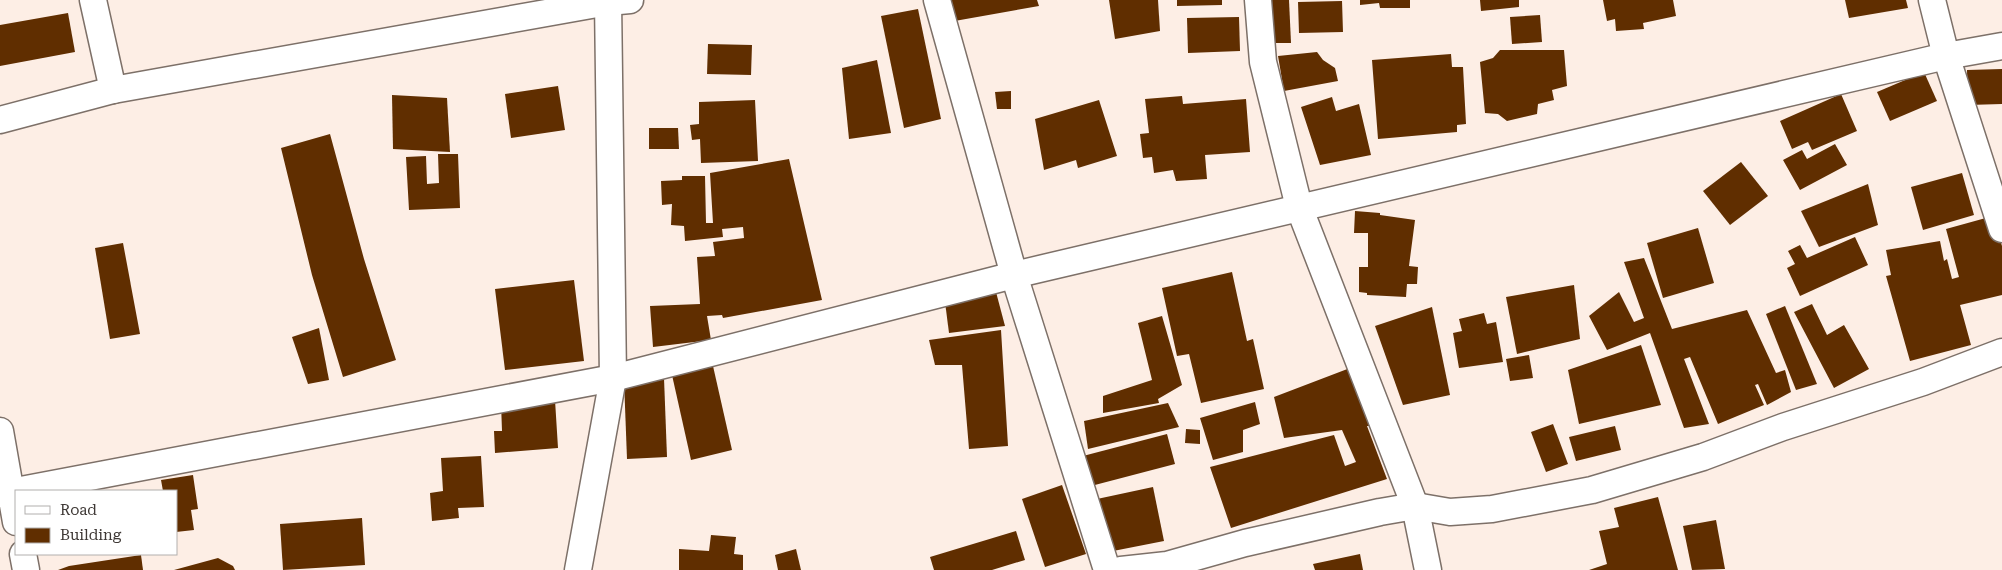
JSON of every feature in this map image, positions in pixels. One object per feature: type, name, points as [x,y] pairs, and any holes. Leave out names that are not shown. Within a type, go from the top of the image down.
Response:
[{"type":"street","points":[[93,0],[113,90]]},
{"type":"street","points":[[937,0],[1014,275],[1108,570]]},
{"type":"street","points":[[1258,0],[1257,10],[1263,62],[1299,207],[1415,506],[1428,570]]},
{"type":"street","points":[[1932,0],[1946,56],[2002,229]]},
{"type":"street","points":[[0,120],[113,90],[615,1],[614,378],[578,570]]},
{"type":"street","points":[[21,490],[614,378],[1014,275],[1946,56],[2002,46]]},
{"type":"street","points":[[1121,570],[1167,565],[1245,543],[1341,520],[1415,506],[1450,512],[1492,509],[1592,490],[1703,457],[1783,427],[1923,382],[2002,352]]},
{"type":"street","points":[[0,431],[5,493],[15,519]]},
{"type":"street","points":[[23,555],[26,570]]},
{"type":"building","points":[[944,0],[1037,0],[1039,6],[949,22]]},
{"type":"building","points":[[1109,0],[1158,0],[1160,31],[1115,39]]},
{"type":"building","points":[[1177,0],[1222,0],[1222,5],[1177,6]]},
{"type":"building","points":[[1268,0],[1289,0],[1291,43],[1270,43]]},
{"type":"building","points":[[1360,0],[1410,0],[1410,8],[1380,8],[1379,3],[1360,5]]},
{"type":"building","points":[[1480,0],[1519,0],[1519,7],[1481,11]]},
{"type":"building","points":[[1603,0],[1673,0],[1676,16],[1643,23],[1644,29],[1616,31],[1615,19],[1607,21]]},
{"type":"building","points":[[1845,0],[1906,0],[1908,8],[1849,18]]},
{"type":"building","points":[[1342,1],[1343,32],[1299,33],[1298,2]]},
{"type":"building","points":[[918,9],[941,119],[904,128],[881,16]]},
{"type":"building","points":[[68,13],[75,52],[0,66],[0,25]]},
{"type":"building","points":[[1540,15],[1542,42],[1512,44],[1510,17]]},
{"type":"building","points":[[1239,17],[1240,51],[1188,53],[1187,18]]},
{"type":"building","points":[[708,44],[752,45],[751,75],[707,74]]},
{"type":"building","points":[[1500,50],[1564,50],[1567,86],[1552,90],[1554,100],[1538,104],[1537,114],[1507,121],[1498,114],[1485,113],[1480,62],[1493,58]]},
{"type":"building","points":[[1317,52],[1323,60],[1335,68],[1338,81],[1284,91],[1278,56]]},
{"type":"building","points":[[1451,54],[1452,67],[1463,67],[1466,124],[1457,125],[1457,132],[1378,139],[1372,60]]},
{"type":"building","points":[[877,60],[891,133],[849,139],[842,68]]},
{"type":"building","points":[[2002,69],[2002,104],[1968,105],[1967,70]]},
{"type":"building","points":[[1924,72],[1937,101],[1890,121],[1877,92]]},
{"type":"building","points":[[558,86],[565,130],[511,138],[505,94]]},
{"type":"building","points":[[1011,91],[1011,109],[997,109],[995,92]]},
{"type":"building","points":[[1841,94],[1857,131],[1812,150],[1808,142],[1792,149],[1780,121]]},
{"type":"building","points":[[392,95],[447,98],[450,152],[393,149]]},
{"type":"building","points":[[1182,96],[1183,104],[1246,99],[1250,152],[1205,155],[1207,179],[1176,181],[1173,170],[1154,173],[1152,157],[1143,158],[1140,134],[1149,133],[1145,99]]},
{"type":"building","points":[[1332,97],[1336,111],[1359,104],[1371,155],[1320,165],[1301,107]]},
{"type":"building","points":[[755,100],[758,161],[701,163],[700,139],[692,140],[690,125],[699,124],[699,102]]},
{"type":"building","points":[[1099,100],[1117,156],[1078,168],[1076,160],[1044,170],[1035,119]]},
{"type":"building","points":[[649,128],[678,128],[679,149],[649,149]]},
{"type":"building","points":[[330,134],[364,259],[396,360],[343,377],[312,275],[281,148]]},
{"type":"building","points":[[1835,144],[1847,165],[1800,190],[1783,160],[1802,150],[1807,159]]},
{"type":"building","points":[[438,154],[458,154],[460,208],[409,210],[406,157],[426,156],[427,184],[439,183]]},
{"type":"building","points":[[789,159],[822,300],[723,318],[722,315],[707,316],[711,340],[653,347],[650,306],[700,304],[697,257],[715,256],[713,242],[744,238],[743,227],[722,229],[723,237],[685,241],[684,226],[671,225],[672,204],[662,205],[661,181],[682,180],[682,176],[705,176],[706,223],[713,223],[710,173]]},
{"type":"building","points":[[1741,162],[1768,196],[1730,225],[1703,191]]},
{"type":"building","points":[[1962,173],[1974,215],[1923,230],[1911,187]]},
{"type":"building","points":[[1868,184],[1878,225],[1819,247],[1801,211]]},
{"type":"building","points":[[1355,211],[1380,213],[1380,215],[1415,220],[1409,266],[1418,267],[1417,284],[1407,284],[1406,297],[1367,295],[1367,293],[1359,292],[1359,267],[1368,267],[1368,233],[1354,233]]},
{"type":"building","points":[[1993,216],[2002,246],[2002,295],[1960,305],[1971,345],[1910,361],[1886,276],[1891,275],[1886,250],[1940,241],[1944,261],[1947,259],[1952,279],[1959,277],[1946,229]]},
{"type":"building","points":[[1698,228],[1714,283],[1663,298],[1647,243]]},
{"type":"building","points":[[1855,237],[1868,265],[1800,296],[1787,268],[1795,264],[1788,251],[1800,245],[1807,258]]},
{"type":"building","points":[[123,243],[140,334],[110,339],[95,248]]},
{"type":"building","points":[[1644,258],[1672,329],[1747,310],[1776,373],[1785,370],[1791,392],[1767,405],[1758,384],[1755,385],[1764,405],[1718,424],[1690,357],[1684,359],[1709,424],[1684,428],[1650,333],[1607,350],[1589,316],[1619,292],[1634,322],[1644,318],[1624,262]]},
{"type":"building","points":[[1232,272],[1247,341],[1253,339],[1264,389],[1201,403],[1189,354],[1177,356],[1162,288]]},
{"type":"building","points":[[574,280],[584,361],[505,370],[495,289]]},
{"type":"building","points":[[1574,285],[1580,339],[1517,354],[1506,297]]},
{"type":"building","points":[[996,292],[1005,326],[949,333],[945,302]]},
{"type":"building","points":[[1812,304],[1827,335],[1844,325],[1869,369],[1834,388],[1794,312]]},
{"type":"building","points":[[1785,306],[1817,384],[1796,390],[1766,314]]},
{"type":"building","points":[[1432,307],[1450,395],[1403,405],[1375,326]]},
{"type":"building","points":[[1484,313],[1487,324],[1496,322],[1503,362],[1459,368],[1453,333],[1462,331],[1459,319]]},
{"type":"building","points":[[1162,316],[1182,385],[1158,399],[1159,403],[1103,413],[1103,396],[1152,380],[1138,323]]},
{"type":"building","points":[[319,328],[329,380],[308,384],[292,337]]},
{"type":"building","points":[[1001,330],[1008,446],[969,449],[962,365],[935,365],[929,340]]},
{"type":"building","points":[[1641,345],[1661,405],[1579,424],[1568,370]]},
{"type":"building","points":[[1529,355],[1533,378],[1510,381],[1506,359]]},
{"type":"building","points":[[713,366],[732,450],[691,460],[672,375]]},
{"type":"building","points":[[1350,368],[1372,426],[1367,426],[1387,479],[1231,528],[1210,467],[1334,435],[1345,466],[1356,462],[1342,430],[1284,438],[1274,397]]},
{"type":"building","points":[[664,378],[667,457],[627,459],[624,380]]},
{"type":"building","points":[[555,400],[558,448],[495,453],[494,431],[502,431],[501,403]]},
{"type":"building","points":[[1255,402],[1260,424],[1243,430],[1243,452],[1213,460],[1200,418]]},
{"type":"building","points":[[1168,403],[1179,427],[1088,449],[1084,421]]},
{"type":"building","points":[[1553,424],[1568,464],[1546,472],[1531,432]]},
{"type":"building","points":[[1615,426],[1621,450],[1576,461],[1569,437]]},
{"type":"building","points":[[1186,429],[1200,430],[1200,444],[1185,443]]},
{"type":"building","points":[[1167,434],[1175,464],[1091,486],[1083,456]]},
{"type":"building","points":[[481,456],[484,507],[458,508],[459,518],[432,521],[430,493],[443,491],[441,458]]},
{"type":"building","points":[[193,475],[198,509],[191,510],[194,530],[178,532],[178,490],[163,490],[161,480]]},
{"type":"building","points":[[1062,485],[1086,554],[1045,567],[1022,499]]},
{"type":"building","points":[[1153,487],[1164,541],[1108,552],[1097,499]]},
{"type":"building","points":[[1658,497],[1678,570],[1589,570],[1607,564],[1599,531],[1619,527],[1614,508]]},
{"type":"building","points":[[362,518],[365,565],[283,570],[280,524]]},
{"type":"building","points":[[1716,520],[1725,569],[1692,570],[1683,526]]},
{"type":"building","points":[[1016,531],[1025,560],[992,570],[934,570],[930,557]]},
{"type":"building","points":[[711,535],[736,537],[734,554],[743,555],[743,570],[679,570],[679,549],[709,551]]},
{"type":"building","points":[[796,549],[801,570],[778,570],[775,555]]},
{"type":"building","points":[[1360,554],[1363,570],[1315,570],[1313,564]]},
{"type":"building","points":[[141,555],[143,570],[58,570],[69,566]]},
{"type":"building","points":[[218,558],[233,566],[235,570],[174,570]]}]
